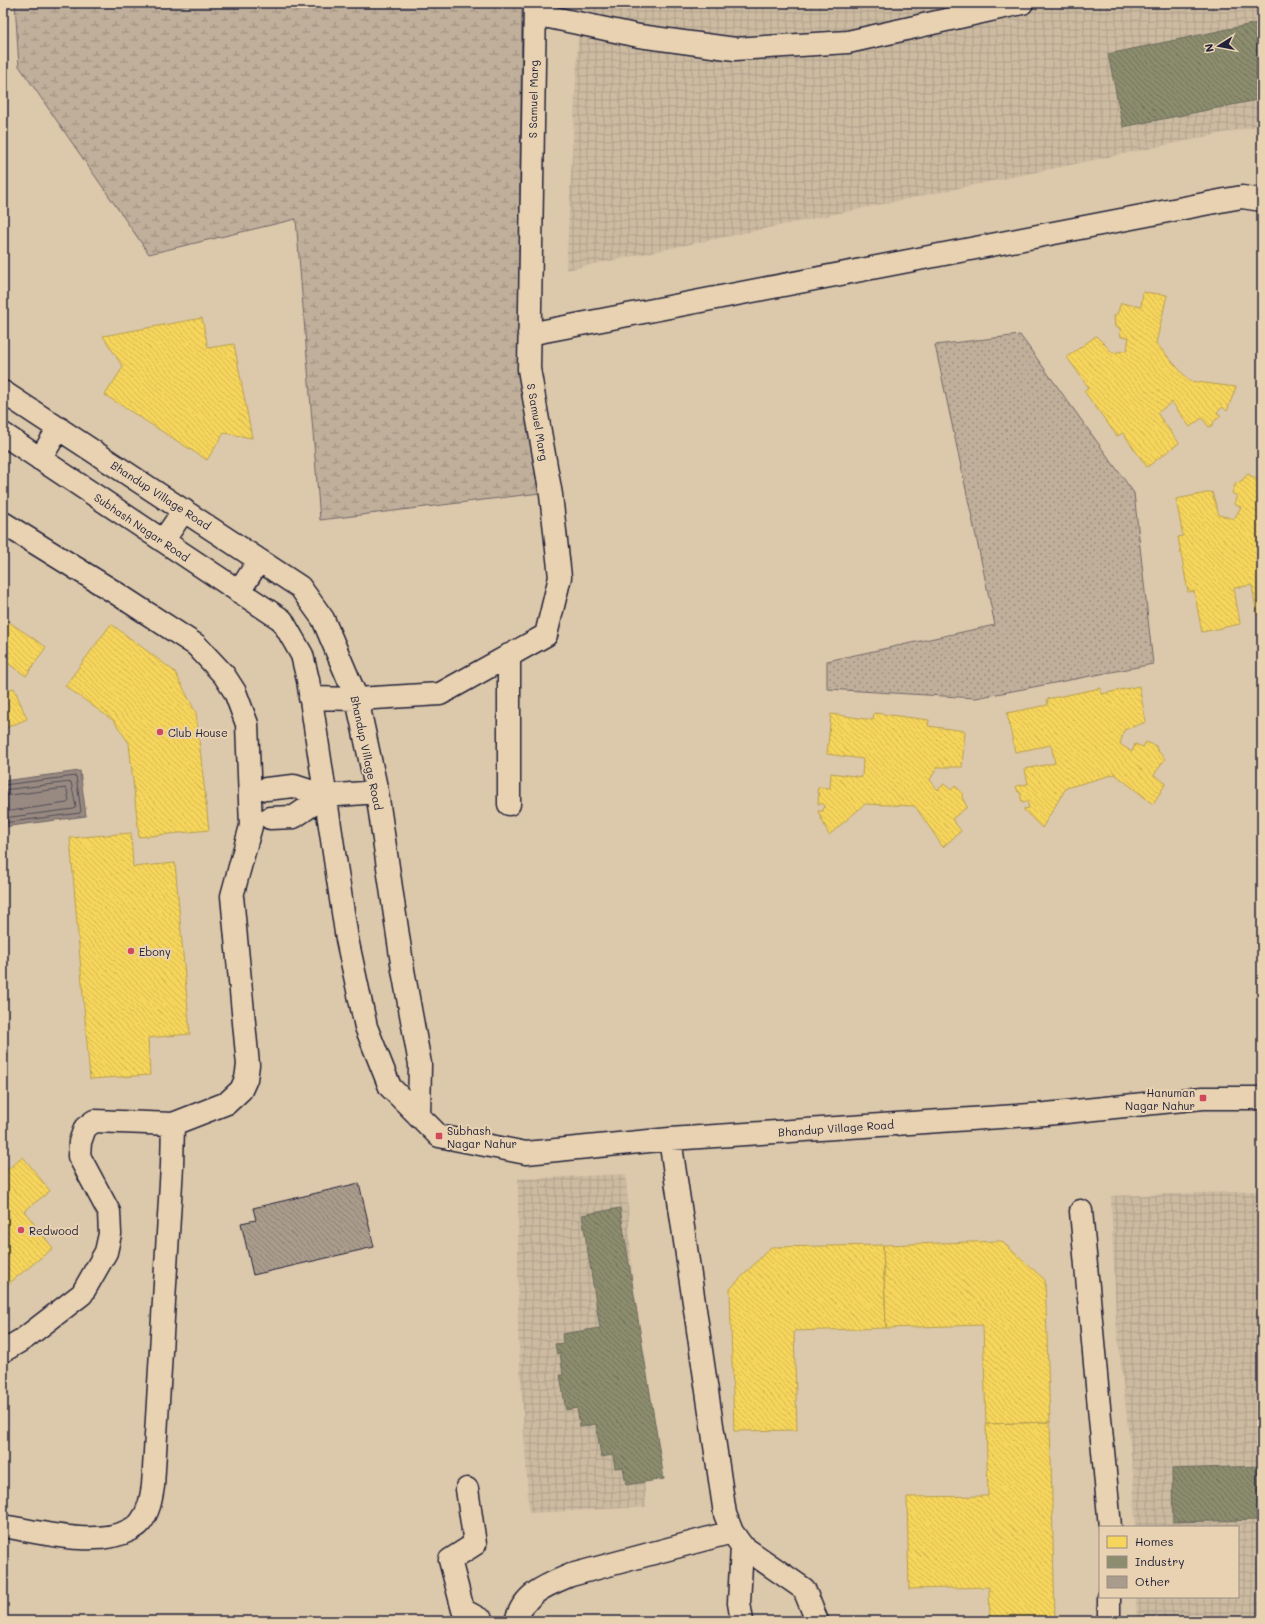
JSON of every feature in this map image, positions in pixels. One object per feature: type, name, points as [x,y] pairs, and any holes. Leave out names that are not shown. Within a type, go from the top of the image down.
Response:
[{"type":"street","points":[[535,9],[639,36],[735,49],[848,42],[1022,3]]},
{"type":"street","name":"S Samuel Marg","points":[[310,698],[357,699],[440,694],[546,635],[560,577],[551,495],[528,369],[535,9]]},
{"type":"street","points":[[529,334],[1225,200],[1242,197],[1258,198],[1262,200]]},
{"type":"street","name":"Bhandup Village Road","points":[[3,392],[300,587],[323,619],[357,699],[377,792],[403,970],[420,1064],[419,1117]]},
{"type":"street","points":[[40,459],[59,428]]},
{"type":"street","name":"Subhash Nagar Road","points":[[3,434],[282,620]]},
{"type":"street","points":[[163,541],[184,510]]},
{"type":"street","points":[[3,523],[116,593],[196,645],[224,675],[235,692],[247,724],[251,826],[232,896],[248,1065],[246,1079],[241,1090],[227,1103],[173,1124],[94,1121],[85,1128],[80,1142],[79,1156],[109,1212],[110,1234],[106,1252],[82,1294],[25,1338],[3,1351]]},
{"type":"street","points":[[239,592],[259,560]]},
{"type":"street","name":"Bhandup Village Road","points":[[282,620],[302,654],[347,939],[366,1027],[390,1087],[439,1136],[526,1153],[670,1139],[1046,1114],[1203,1098],[1262,1098]]},
{"type":"street","points":[[509,655],[510,804]]},
{"type":"street","points":[[266,788],[294,786],[325,796],[377,792]]},
{"type":"street","points":[[270,818],[294,816],[325,796]]},
{"type":"street","points":[[3,1526],[78,1538],[98,1538],[120,1535],[139,1524],[149,1508],[154,1478],[172,1174],[173,1124]]},
{"type":"street","points":[[670,1139],[725,1514],[737,1539],[739,1604],[742,1621]]},
{"type":"street","points":[[1081,1211],[1110,1526]]},
{"type":"street","points":[[467,1489],[476,1544],[450,1560],[463,1610],[483,1621]]},
{"type":"street","points":[[516,1621],[518,1614],[528,1598],[551,1583],[571,1575],[737,1539],[804,1588],[817,1621]]},
{"type":"street","points":[[1109,1598],[1109,1621]]},
{"type":"shaded area","points":[[580,3],[1262,3],[1262,125],[566,270]]},
{"type":"shaded area","points":[[626,1174],[646,1507],[529,1513],[518,1332],[518,1179]]},
{"type":"shaded area","points":[[1262,1191],[1262,1621],[1137,1621],[1136,1598],[1239,1598],[1239,1526],[1135,1526],[1133,1472],[1116,1320],[1111,1196]]},
{"type":"green space","points":[[15,3],[522,3],[518,348],[540,493],[320,520],[296,219],[149,254],[19,66]]},
{"type":"green space","points":[[1020,335],[1134,493],[1153,664],[976,698],[827,689],[827,661],[995,625],[935,345]]},
{"type":"water","points":[[80,771],[86,816],[3,827],[3,781]]},
{"type":"building: Homes","points":[[1143,292],[1167,295],[1156,343],[1189,381],[1236,387],[1227,411],[1223,407],[1217,412],[1221,416],[1209,427],[1202,418],[1190,427],[1172,402],[1157,413],[1179,443],[1147,467],[1123,433],[1117,436],[1084,391],[1089,388],[1067,357],[1096,336],[1113,353],[1127,350],[1129,337],[1121,337],[1120,328],[1115,327],[1114,316],[1117,314],[1121,303],[1141,307]]},
{"type":"building: Homes","points":[[202,318],[208,348],[234,344],[252,438],[224,433],[207,460],[105,395],[123,367],[103,336]]},
{"type":"building: Homes","points":[[1248,474],[1262,483],[1262,614],[1257,615],[1252,585],[1234,588],[1240,624],[1202,632],[1194,591],[1188,592],[1178,537],[1183,536],[1176,499],[1212,492],[1219,515],[1234,519],[1241,507],[1234,504],[1237,496],[1232,493],[1236,483],[1240,482]]},
{"type":"building: Homes","points":[[3,618],[46,647],[26,676],[3,660]]},
{"type":"building: Homes","name":"Club House","points":[[111,624],[175,672],[196,713],[209,830],[139,837],[129,743],[114,721],[65,686]]},
{"type":"building: Homes","points":[[1139,686],[1146,722],[1124,730],[1120,744],[1132,752],[1135,744],[1143,747],[1146,742],[1156,746],[1157,750],[1165,759],[1154,775],[1166,783],[1153,804],[1115,774],[1066,788],[1042,828],[1023,809],[1029,808],[1027,801],[1022,802],[1020,792],[1018,792],[1016,786],[1028,784],[1025,769],[1055,763],[1051,745],[1015,752],[1007,713],[1048,705],[1047,699],[1101,688],[1102,694]]},
{"type":"building: Homes","points":[[14,688],[27,719],[3,729],[3,692]]},
{"type":"building: Homes","points":[[874,713],[929,720],[928,726],[965,731],[962,767],[937,767],[930,780],[938,790],[944,784],[951,790],[955,786],[963,793],[962,797],[967,807],[952,819],[961,831],[943,847],[915,806],[865,804],[829,835],[818,811],[823,811],[824,804],[818,804],[818,787],[830,788],[831,773],[862,777],[863,759],[827,754],[831,714],[873,720]]},
{"type":"building: Homes","name":"Ebony","points":[[131,833],[133,867],[175,863],[190,1034],[148,1038],[150,1075],[90,1079],[70,838]]},
{"type":"building: Homes","name":"Redwood","points":[[23,1157],[50,1191],[24,1211],[53,1248],[3,1288],[3,1173]]},
{"type":"building: Homes","points":[[1001,1241],[1045,1280],[1050,1422],[986,1424],[983,1325],[886,1328],[883,1245]]},
{"type":"building: Homes","points":[[883,1245],[886,1328],[794,1331],[797,1430],[734,1431],[730,1289],[771,1247]]},
{"type":"building: Homes","points":[[1050,1422],[1055,1621],[990,1621],[989,1587],[909,1589],[907,1497],[988,1496],[986,1424]]},
{"type":"building: Industry","points":[[1262,22],[1262,99],[1123,127],[1108,54]]},
{"type":"building: Industry","points":[[620,1208],[664,1479],[626,1485],[623,1467],[615,1468],[613,1455],[601,1457],[596,1424],[580,1427],[577,1408],[566,1410],[560,1375],[563,1375],[560,1353],[557,1354],[555,1344],[563,1343],[562,1334],[600,1328],[582,1215]]},
{"type":"building: Industry","points":[[1262,1466],[1262,1520],[1173,1522],[1172,1469]]},
{"type":"building: Other","points":[[359,1183],[374,1247],[253,1275],[241,1223],[256,1220],[253,1208]]},
{"type":"place","name":"Club House","points":[[160,732]]},
{"type":"place","name":"Ebony","points":[[131,951]]},
{"type":"place","name":"Hanuman Nagar Nahur","points":[[1203,1098]]},
{"type":"place","name":"Subhash Nagar Nahur","points":[[439,1136]]},
{"type":"place","name":"Redwood","points":[[21,1230]]}]
